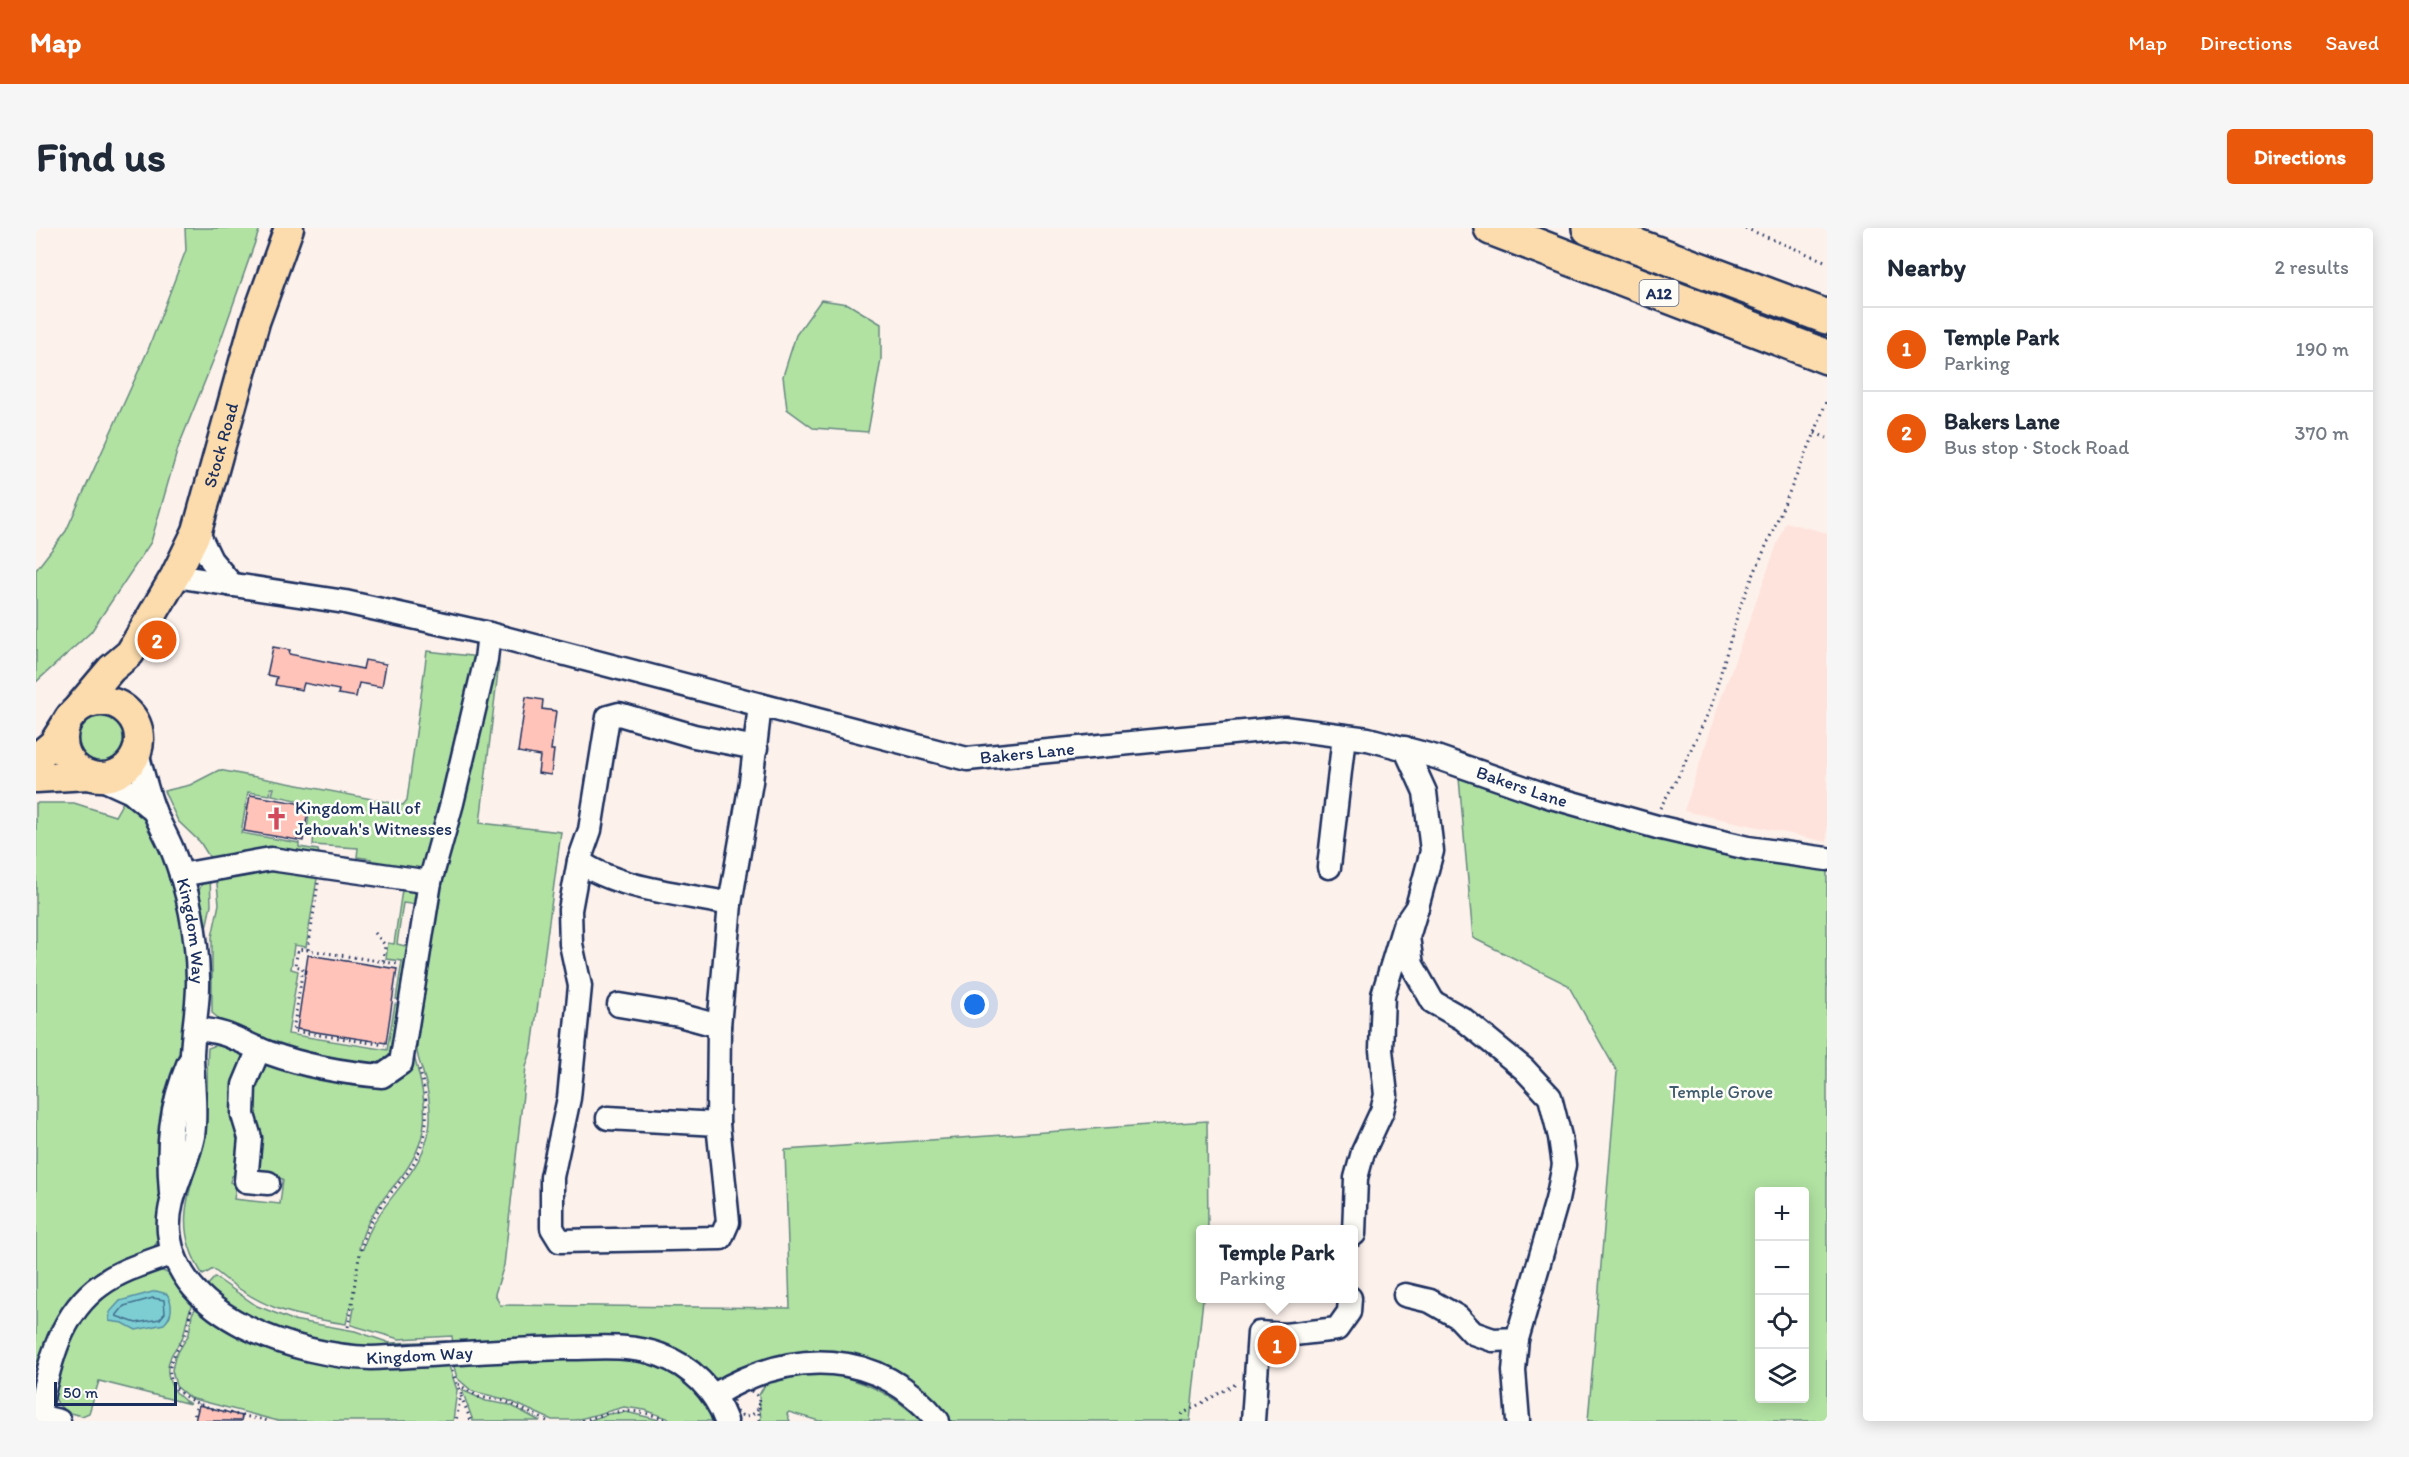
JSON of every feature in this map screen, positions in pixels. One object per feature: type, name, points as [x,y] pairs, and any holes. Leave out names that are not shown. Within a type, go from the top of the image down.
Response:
[{"type":"highway","name":"A12","points":[[1491,228],[1827,357]]},
{"type":"highway","name":"A12","points":[[1589,228],[1827,317]]},
{"type":"main road","name":"Stock Road","points":[[36,758],[52,744],[111,669],[130,653],[175,576],[197,531],[255,322],[289,228]]},
{"type":"main road","name":"Stock Road","points":[[130,653],[129,704],[135,722]]},
{"type":"main road","points":[[36,777],[108,777],[126,768],[137,752],[138,732],[130,714],[113,703],[93,701],[72,717],[62,736],[66,756],[72,764],[93,776]]},
{"type":"street","points":[[197,531],[211,560],[232,585]]},
{"type":"street","name":"Bakers Lane","points":[[175,576],[345,602],[489,634],[967,759],[1284,728],[1344,736],[1405,748],[1551,796],[1657,827],[1748,848],[1827,859]]},
{"type":"street","points":[[196,1029],[228,1033],[259,1049],[312,1065],[372,1075],[387,1075],[397,1068],[404,1057],[430,882],[457,782],[486,659],[489,634]]},
{"type":"street","points":[[756,748],[694,736],[619,714],[608,717],[590,830],[579,861],[570,910],[570,944],[580,986],[569,1098],[552,1178],[552,1228],[560,1241],[721,1238],[728,1222],[718,1124],[719,1026],[730,904],[756,748],[760,705]]},
{"type":"street","points":[[1329,867],[1344,736]]},
{"type":"street","points":[[1405,748],[1425,792],[1432,851],[1408,937],[1412,965],[1433,1002],[1463,1019],[1524,1069],[1550,1097],[1560,1137],[1564,1166],[1557,1200],[1517,1339],[1514,1371],[1518,1421]]},
{"type":"street","name":"Kingdom Way","points":[[137,752],[154,811],[181,874],[196,952],[198,977],[196,1029],[192,1054],[172,1109],[168,1166],[172,1201],[169,1223],[173,1252],[187,1280],[201,1296],[243,1325],[283,1343],[321,1353],[352,1357],[559,1348],[634,1348],[661,1355],[678,1363],[714,1395],[726,1421]]},
{"type":"street","name":"Kingdom Way","points":[[93,776],[131,792],[154,811]]},
{"type":"street","points":[[181,874],[271,859],[430,882]]},
{"type":"street","points":[[579,861],[594,872],[627,882],[730,904]]},
{"type":"street","points":[[1353,1225],[1356,1178],[1363,1152],[1382,1111],[1386,1095],[1381,1050],[1383,995],[1404,926],[1417,907]]},
{"type":"street","points":[[619,1005],[679,1015],[719,1026]]},
{"type":"street","points":[[259,1049],[244,1085],[243,1115],[250,1138],[246,1181],[268,1183]]},
{"type":"street","points":[[608,1118],[718,1124]]},
{"type":"street","points":[[45,1419],[58,1340],[80,1303],[111,1278],[173,1252]]},
{"type":"street","points":[[1406,1295],[1430,1301],[1458,1317],[1473,1333],[1493,1340],[1517,1339]]},
{"type":"street","points":[[1253,1421],[1259,1333],[1285,1335],[1337,1329],[1348,1312],[1349,1303]]},
{"type":"street","points":[[714,1395],[772,1367],[804,1362],[831,1363],[860,1368],[888,1380],[913,1396],[939,1421]]},
{"type":"path","points":[[1745,228],[1827,262]]},
{"type":"path","points":[[1657,827],[1660,809],[1711,707],[1740,606],[1815,433],[1827,399]]},
{"type":"path","points":[[1815,433],[1827,438]]},
{"type":"path","points":[[308,950],[320,873]]},
{"type":"path","points":[[375,933],[386,945],[383,962]]},
{"type":"path","points":[[389,1035],[387,1046],[293,1031],[303,968],[295,966],[298,949],[399,964],[398,973]]},
{"type":"path","points":[[348,1327],[358,1265],[368,1229],[379,1207],[412,1166],[424,1139],[428,1104],[418,1063]]},
{"type":"path","points":[[196,1304],[189,1313],[186,1332],[172,1359],[170,1371],[177,1392],[197,1403],[268,1421]]},
{"type":"path","points":[[450,1353],[452,1369],[471,1421]]},
{"type":"path","points":[[458,1384],[479,1397],[505,1401],[548,1421]]},
{"type":"path","points":[[759,1405],[753,1414],[743,1415],[736,1411],[734,1400],[738,1393],[748,1390],[757,1397],[759,1405],[759,1421]]},
{"type":"path","points":[[456,1421],[461,1394]]},
{"type":"path","points":[[193,1421],[197,1403]]},
{"type":"path","points":[[582,1421],[605,1412],[624,1410],[638,1411],[670,1421]]},
{"type":"shaded area","points":[[1785,522],[1827,533],[1827,842],[1684,811],[1720,701]]},
{"type":"green space","points":[[185,228],[260,228],[215,356],[178,448],[151,542],[91,632],[36,682],[36,570],[66,531],[148,350],[186,250]]},
{"type":"green space","points":[[821,300],[848,304],[881,324],[881,360],[868,432],[813,428],[787,409],[783,376],[796,335]]},
{"type":"green space","points":[[427,651],[479,657],[422,871],[371,865],[371,859],[357,857],[358,848],[313,845],[314,831],[307,829],[311,803],[272,795],[274,788],[271,788],[270,795],[248,792],[241,833],[299,843],[299,847],[318,850],[320,857],[210,858],[200,842],[178,821],[164,791],[190,785],[219,770],[403,805],[407,800]]},
{"type":"green space","points":[[494,660],[499,663],[480,823],[561,832],[532,1048],[526,1067],[504,1265],[495,1294],[500,1305],[790,1308],[785,1150],[1207,1121],[1208,1225],[1196,1225],[1196,1303],[1203,1303],[1190,1421],[946,1421],[876,1367],[721,1379],[709,1377],[692,1363],[453,1345],[452,1336],[399,1339],[351,1325],[354,1308],[350,1308],[346,1324],[307,1317],[260,1301],[245,1293],[213,1269],[203,1275],[192,1255],[187,1236],[186,1218],[187,1201],[205,1126],[208,1048],[214,1046],[215,1039],[246,1052],[237,1175],[232,1176],[230,1182],[236,1185],[234,1199],[280,1204],[283,1179],[258,1175],[249,1105],[262,1062],[391,1083],[402,1075],[411,1056],[414,1056],[424,1107],[422,1136],[409,1166],[369,1221],[359,1249],[363,1249],[377,1219],[414,1168],[422,1154],[429,1131],[428,1092],[417,1053],[422,1004],[419,1003],[436,887]]},
{"type":"green space","points":[[101,710],[117,715],[125,723],[130,739],[125,755],[117,763],[101,768],[85,763],[77,755],[72,739],[77,723],[85,715]]},
{"type":"green space","name":"Temple Grove","points":[[1459,778],[1676,842],[1756,861],[1827,870],[1827,1421],[1588,1421],[1617,1072],[1568,985],[1473,938]]},
{"type":"green space","points":[[132,799],[159,836],[183,916],[189,981],[161,1236],[152,1250],[112,1268],[36,1390],[36,803],[74,803],[115,816],[123,802],[128,805]]},
{"type":"green space","points":[[255,867],[318,872],[306,947],[294,945],[291,969],[298,971],[288,1034],[387,1050],[395,1004],[403,1005],[396,1056],[386,1066],[302,1054],[217,1023],[217,1017],[212,1013],[212,937],[219,904],[216,874]]},
{"type":"green space","points":[[210,876],[211,905],[205,933],[198,895],[200,888]]},
{"type":"green space","points":[[390,886],[418,890],[418,905],[403,903],[397,944],[409,947],[400,999],[396,999],[402,961],[386,959],[388,943],[394,944],[402,890]]},
{"type":"green space","points":[[154,1270],[160,1270],[173,1277],[187,1293],[184,1296],[193,1305],[183,1336],[171,1356],[168,1371],[174,1390],[190,1404],[99,1381],[89,1413],[82,1416],[66,1412],[58,1404],[54,1395],[71,1331],[106,1291]]},
{"type":"green space","points":[[215,1277],[257,1306],[293,1320],[355,1331],[390,1343],[447,1341],[447,1346],[360,1350],[318,1343],[278,1330],[241,1311],[206,1287]]},
{"type":"green space","points":[[198,1304],[227,1326],[448,1363],[457,1390],[453,1421],[278,1421],[190,1398],[176,1386],[172,1370],[175,1357],[189,1334],[192,1314]]},
{"type":"green space","points":[[625,1356],[658,1366],[680,1376],[697,1393],[717,1421],[675,1421],[645,1410],[624,1407],[576,1420],[552,1420],[508,1400],[472,1391],[457,1378],[453,1363]]},
{"type":"green space","points":[[824,1373],[865,1384],[900,1403],[922,1421],[819,1421],[789,1412],[787,1414],[790,1421],[761,1421],[759,1395],[766,1383],[794,1374]]},
{"type":"green space","points":[[462,1390],[486,1401],[510,1405],[540,1421],[473,1421]]},
{"type":"green space","points":[[626,1412],[664,1421],[588,1421],[608,1414]]},
{"type":"water","points":[[156,1291],[167,1294],[170,1301],[170,1313],[164,1324],[136,1330],[123,1323],[109,1321],[110,1312],[120,1301]]},
{"type":"building","points":[[273,647],[290,650],[289,654],[363,669],[365,660],[386,664],[382,687],[359,683],[356,697],[338,694],[339,690],[304,683],[302,690],[275,685],[277,677],[267,675]]},
{"type":"building","points":[[526,697],[543,700],[542,709],[556,711],[551,750],[554,750],[551,775],[538,773],[540,756],[518,752]]},
{"type":"building","name":"Kingdom Hall of Jehovah's Witnesses","points":[[250,795],[309,805],[303,841],[244,831]]},
{"type":"building","points":[[308,955],[397,969],[386,1043],[297,1029]]},
{"type":"building","points":[[199,1405],[242,1416],[241,1421],[195,1421]]},
{"type":"place","name":"Bakers Lane","points":[[157,640]]},
{"type":"place","name":"Kingdom Hall of Jehovah's Witnesses","points":[[277,818]]},
{"type":"place","name":"Temple Park","points":[[1277,1345]]}]
